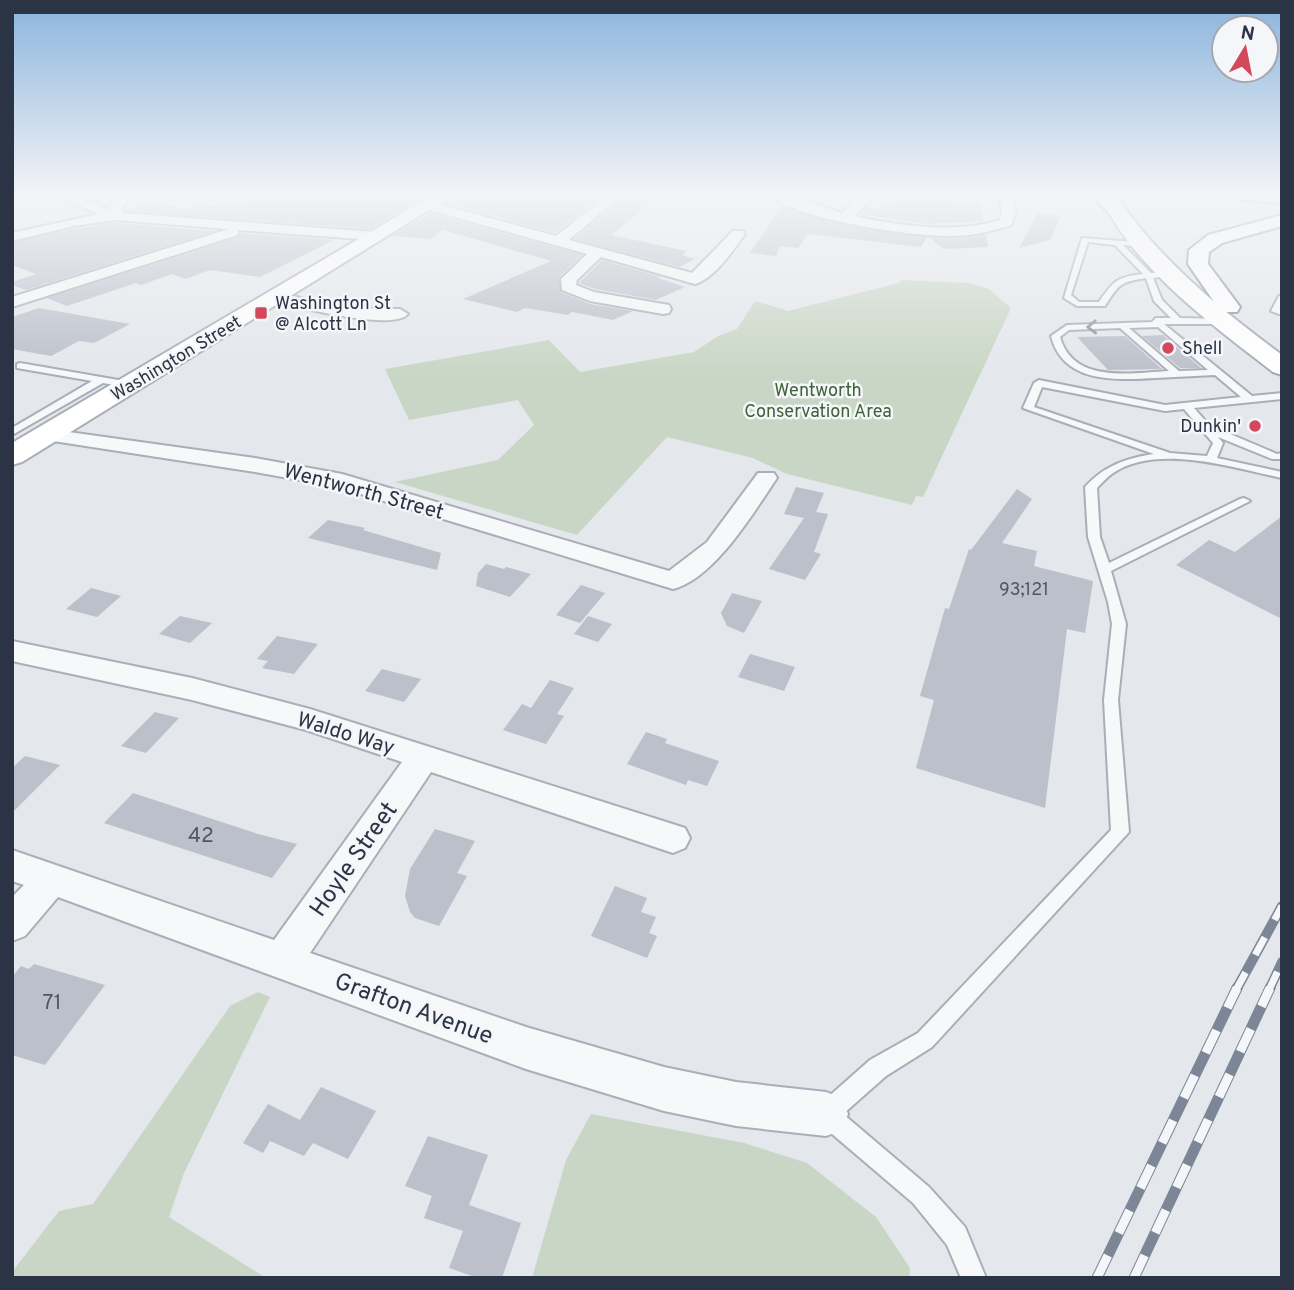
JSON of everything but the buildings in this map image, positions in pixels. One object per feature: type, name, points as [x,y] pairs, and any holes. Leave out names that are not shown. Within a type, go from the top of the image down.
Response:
[{"type":"main road","name":"Washington Street","points":[[12,456],[345,254]]},
{"type":"main road","points":[[1149,254],[1160,275],[1282,349]]},
{"type":"main road","points":[[1172,254],[1226,314],[1282,367]]},
{"type":"main road","points":[[1199,254],[1198,264],[1226,314]]},
{"type":"street","points":[[12,302],[162,254]]},
{"type":"street","points":[[596,254],[569,279],[568,287],[590,296],[663,309]]},
{"type":"street","points":[[610,254],[695,279],[722,254]]},
{"type":"street","points":[[275,297],[344,313],[400,314]]},
{"type":"street","name":"Wentworth Street","points":[[47,435],[255,465],[341,481],[673,581],[716,547],[766,478]]},
{"type":"street","name":"Waldo Way","points":[[12,651],[192,689],[310,720],[673,838]]},
{"type":"street","name":"Hoyle Street","points":[[282,961],[424,757]]},
{"type":"street","name":"Grafton Avenue","points":[[12,866],[526,1048],[599,1071],[736,1104],[826,1114]]},
{"type":"street","points":[[12,924],[51,880]]},
{"type":"lane","points":[[1080,254],[1067,296],[1077,304],[1102,304],[1114,285],[1123,279],[1160,275]]},
{"type":"lane","points":[[1132,254],[1160,275]]},
{"type":"lane","points":[[1160,275],[1158,301],[1178,321]]},
{"type":"lane","points":[[1282,298],[1275,311],[1282,313]]},
{"type":"lane","points":[[1226,314],[1178,321],[1156,321],[1249,399]]},
{"type":"lane","points":[[1160,324],[1067,328],[1055,336],[1065,356],[1082,370],[1097,375],[1112,377],[1217,372]]},
{"type":"lane","points":[[1122,326],[1176,373]]},
{"type":"lane","points":[[20,366],[130,385]]},
{"type":"lane","points":[[12,432],[101,380]]},
{"type":"lane","points":[[1282,396],[1165,408],[1039,383],[1028,408],[1170,456],[1211,460],[1282,475]]},
{"type":"lane","points":[[1188,406],[1217,443],[1211,460]]},
{"type":"lane","points":[[1204,427],[1276,457],[1282,456]]},
{"type":"lane","points":[[974,1278],[956,1236],[921,1195],[826,1114],[878,1068],[925,1040],[1119,832],[1111,700],[1119,624],[1094,537],[1091,487],[1102,473],[1120,464],[1170,456]]},
{"type":"lane","points":[[1104,570],[1244,501]]},
{"type":"green space","name":"Wentworth Conservation Area","points":[[901,280],[968,283],[989,289],[1011,308],[923,497],[916,496],[912,505],[787,474],[753,458],[667,437],[577,535],[395,482],[498,460],[534,425],[518,400],[409,420],[385,369],[549,340],[580,372],[694,352],[718,336],[737,329],[755,301],[788,311],[899,283]]},
{"type":"green space","points":[[258,992],[270,997],[184,1173],[169,1217],[266,1278],[12,1278],[12,1272],[59,1211],[93,1204],[230,1006]]},
{"type":"green space","points":[[591,1114],[744,1143],[807,1163],[876,1217],[910,1268],[909,1278],[532,1278],[566,1160]]},
{"type":"railway","points":[[1236,989],[1282,906]]},
{"type":"railway","points":[[1269,990],[1282,962]]},
{"type":"railway","points":[[1134,1278],[1270,988]]},
{"type":"railway","points":[[1097,1278],[1236,989]]},
{"type":"place","name":"Washington St @ Alcott Ln","points":[[261,313]]},
{"type":"place","name":"Shell","points":[[1168,348]]},
{"type":"place","name":"Dunkin'","points":[[1255,426]]}]
